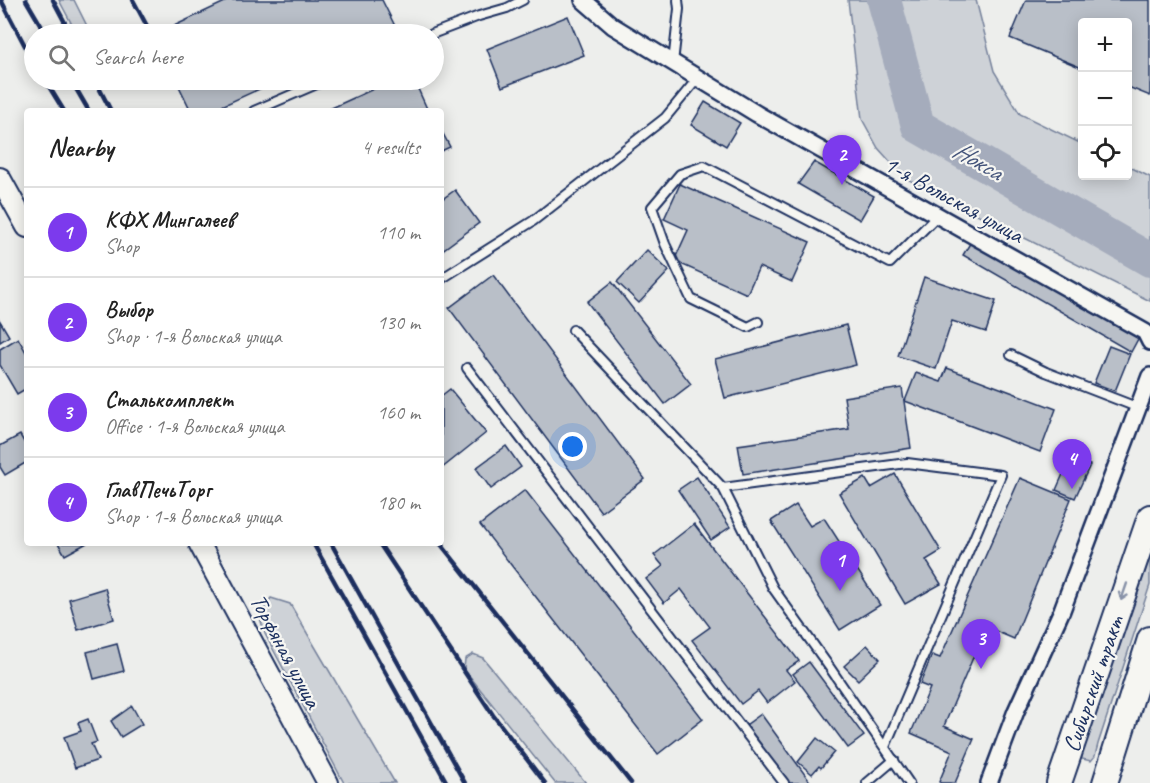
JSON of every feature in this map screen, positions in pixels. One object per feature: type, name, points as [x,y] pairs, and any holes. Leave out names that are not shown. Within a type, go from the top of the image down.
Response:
[{"type":"main road","name":"Сибирский тракт","points":[[1059,783],[1150,517]]},
{"type":"main road","name":"Сибирский тракт","points":[[1105,783],[1150,639]]},
{"type":"street","name":"1-я Вольская улица","points":[[583,0],[613,26],[673,63],[758,114],[1144,332],[1150,342]]},
{"type":"street","points":[[0,178],[24,222]]},
{"type":"street","points":[[989,783],[1016,711],[1062,610],[1150,376]]},
{"type":"street","name":"Торфяная улица","points":[[201,546],[328,783]]},
{"type":"street","points":[[1113,758],[1117,783]]},
{"type":"lane","points":[[444,29],[479,16],[507,9],[523,0]]},
{"type":"lane","points":[[673,63],[678,0]]},
{"type":"lane","points":[[444,277],[533,221],[665,118],[698,78]]},
{"type":"lane","points":[[262,108],[303,90]]},
{"type":"lane","points":[[758,322],[747,327],[691,299],[665,244],[652,207],[680,174],[704,166],[890,263],[937,216]]},
{"type":"lane","points":[[573,330],[723,488],[773,588],[909,783]]},
{"type":"lane","points":[[1011,355],[1046,372],[1139,408]]},
{"type":"lane","points":[[467,368],[784,783]]},
{"type":"lane","points":[[723,488],[907,462],[1001,475],[885,747]]},
{"type":"lane","points":[[867,783],[894,760]]},
{"type":"shaded area","points":[[59,0],[74,0],[86,24],[72,24]]},
{"type":"shaded area","points":[[848,0],[976,0],[994,71],[1020,114],[1078,142],[1078,180],[1132,180],[1132,168],[1150,177],[1150,301],[905,178],[878,148],[862,119]]},
{"type":"shaded area","points":[[1150,542],[1150,585],[1095,756],[1091,761],[1082,759],[1081,752]]},
{"type":"shaded area","points":[[271,598],[290,604],[395,783],[344,783],[265,634],[259,615]]},
{"type":"shaded area","points":[[473,654],[483,658],[586,783],[555,783],[464,669],[465,659]]},
{"type":"building","points":[[229,0],[382,0],[394,24],[178,24]]},
{"type":"building","points":[[1026,0],[1150,0],[1150,96],[1132,89],[1132,18],[1078,18],[1078,66],[1010,38]]},
{"type":"building","points":[[568,16],[584,55],[502,87],[487,49]]},
{"type":"building","points":[[181,90],[257,90],[218,108],[190,108]]},
{"type":"building","points":[[371,90],[419,90],[427,108],[332,108]]},
{"type":"building","points":[[705,102],[740,123],[726,146],[691,125]]},
{"type":"building","points":[[444,136],[450,147],[444,150]]},
{"type":"building","points":[[814,162],[874,196],[860,220],[798,184]]},
{"type":"building","points":[[680,184],[810,242],[792,282],[759,267],[747,294],[674,261],[688,230],[664,219]]},
{"type":"building","points":[[455,190],[479,223],[444,249],[444,198]]},
{"type":"building","points":[[972,240],[1139,337],[1131,352],[963,255]]},
{"type":"building","points":[[647,250],[669,271],[639,303],[617,282]]},
{"type":"building","points":[[493,275],[645,479],[601,512],[449,308]]},
{"type":"building","points":[[924,277],[996,301],[986,332],[952,321],[936,369],[898,356]]},
{"type":"building","points":[[612,282],[691,384],[665,404],[587,302]]},
{"type":"building","points":[[0,321],[9,336],[0,342]]},
{"type":"building","points":[[846,325],[856,365],[725,398],[715,359]]},
{"type":"building","points":[[18,338],[24,349],[24,390],[17,394],[0,365],[0,349]]},
{"type":"building","points":[[1109,346],[1130,354],[1115,391],[1094,383]]},
{"type":"building","points":[[947,368],[1056,409],[1040,452],[905,401],[916,373],[941,382]]},
{"type":"building","points":[[902,388],[911,448],[743,474],[738,445],[849,429],[844,397]]},
{"type":"building","points":[[450,389],[486,433],[444,467],[444,394]]},
{"type":"building","points":[[20,435],[24,442],[24,464],[5,475],[0,467],[0,446]]},
{"type":"building","points":[[506,446],[521,467],[491,489],[476,468]]},
{"type":"building","points":[[1071,456],[1090,465],[1075,498],[1056,490]]},
{"type":"building","points":[[895,474],[941,551],[926,560],[941,584],[905,604],[839,493],[865,478],[871,488]]},
{"type":"building","points":[[697,477],[730,527],[711,540],[678,490]]},
{"type":"building","points":[[1020,478],[1071,499],[1014,639],[986,627],[944,726],[974,739],[955,783],[941,783],[939,782],[952,751],[911,733],[930,688],[920,684],[932,655],[940,658]]},
{"type":"building","points":[[525,490],[703,719],[658,754],[480,525]]},
{"type":"building","points":[[796,505],[810,526],[824,518],[880,605],[840,630],[771,521]]},
{"type":"building","points":[[694,524],[799,661],[786,670],[795,681],[767,703],[758,691],[741,704],[692,640],[710,627],[681,589],[664,603],[646,579],[663,566],[654,555]]},
{"type":"building","points":[[60,546],[82,546],[65,555]]},
{"type":"building","points":[[105,588],[114,619],[78,630],[69,599]]},
{"type":"building","points":[[117,644],[124,671],[94,679],[87,652]]},
{"type":"building","points":[[867,645],[880,659],[858,680],[844,666]]},
{"type":"building","points":[[809,662],[864,736],[848,748],[793,674]]},
{"type":"building","points":[[132,706],[142,724],[121,737],[111,721]]},
{"type":"building","points":[[761,714],[811,783],[787,783],[746,725]]},
{"type":"building","points":[[88,719],[97,742],[91,744],[98,760],[75,768],[64,737],[81,731],[78,723]]},
{"type":"building","points":[[817,738],[834,752],[821,768],[819,766],[812,774],[798,762]]},
{"type":"waterway","name":"Нокса","points":[[884,0],[918,126],[1150,260]]},
{"type":"railway","points":[[1,0],[24,44]]},
{"type":"railway","points":[[26,0],[40,24]]},
{"type":"railway","points":[[53,0],[66,24]]},
{"type":"railway","points":[[133,0],[146,24]]},
{"type":"railway","points":[[51,90],[62,108]]},
{"type":"railway","points":[[77,90],[87,108]]},
{"type":"railway","points":[[100,90],[109,108]]},
{"type":"railway","points":[[315,546],[447,783]]},
{"type":"railway","points":[[333,546],[465,783]]},
{"type":"railway","points":[[381,546],[493,715],[545,783]]},
{"type":"railway","points":[[442,546],[631,783]]},
{"type":"place","name":"Выбор","points":[[842,185]]},
{"type":"place","name":"ГлавПечьТорг","points":[[1072,489]]},
{"type":"place","name":"КФХ Мингалеев","points":[[840,591]]},
{"type":"place","name":"Сталькомплект","points":[[981,669]]}]
